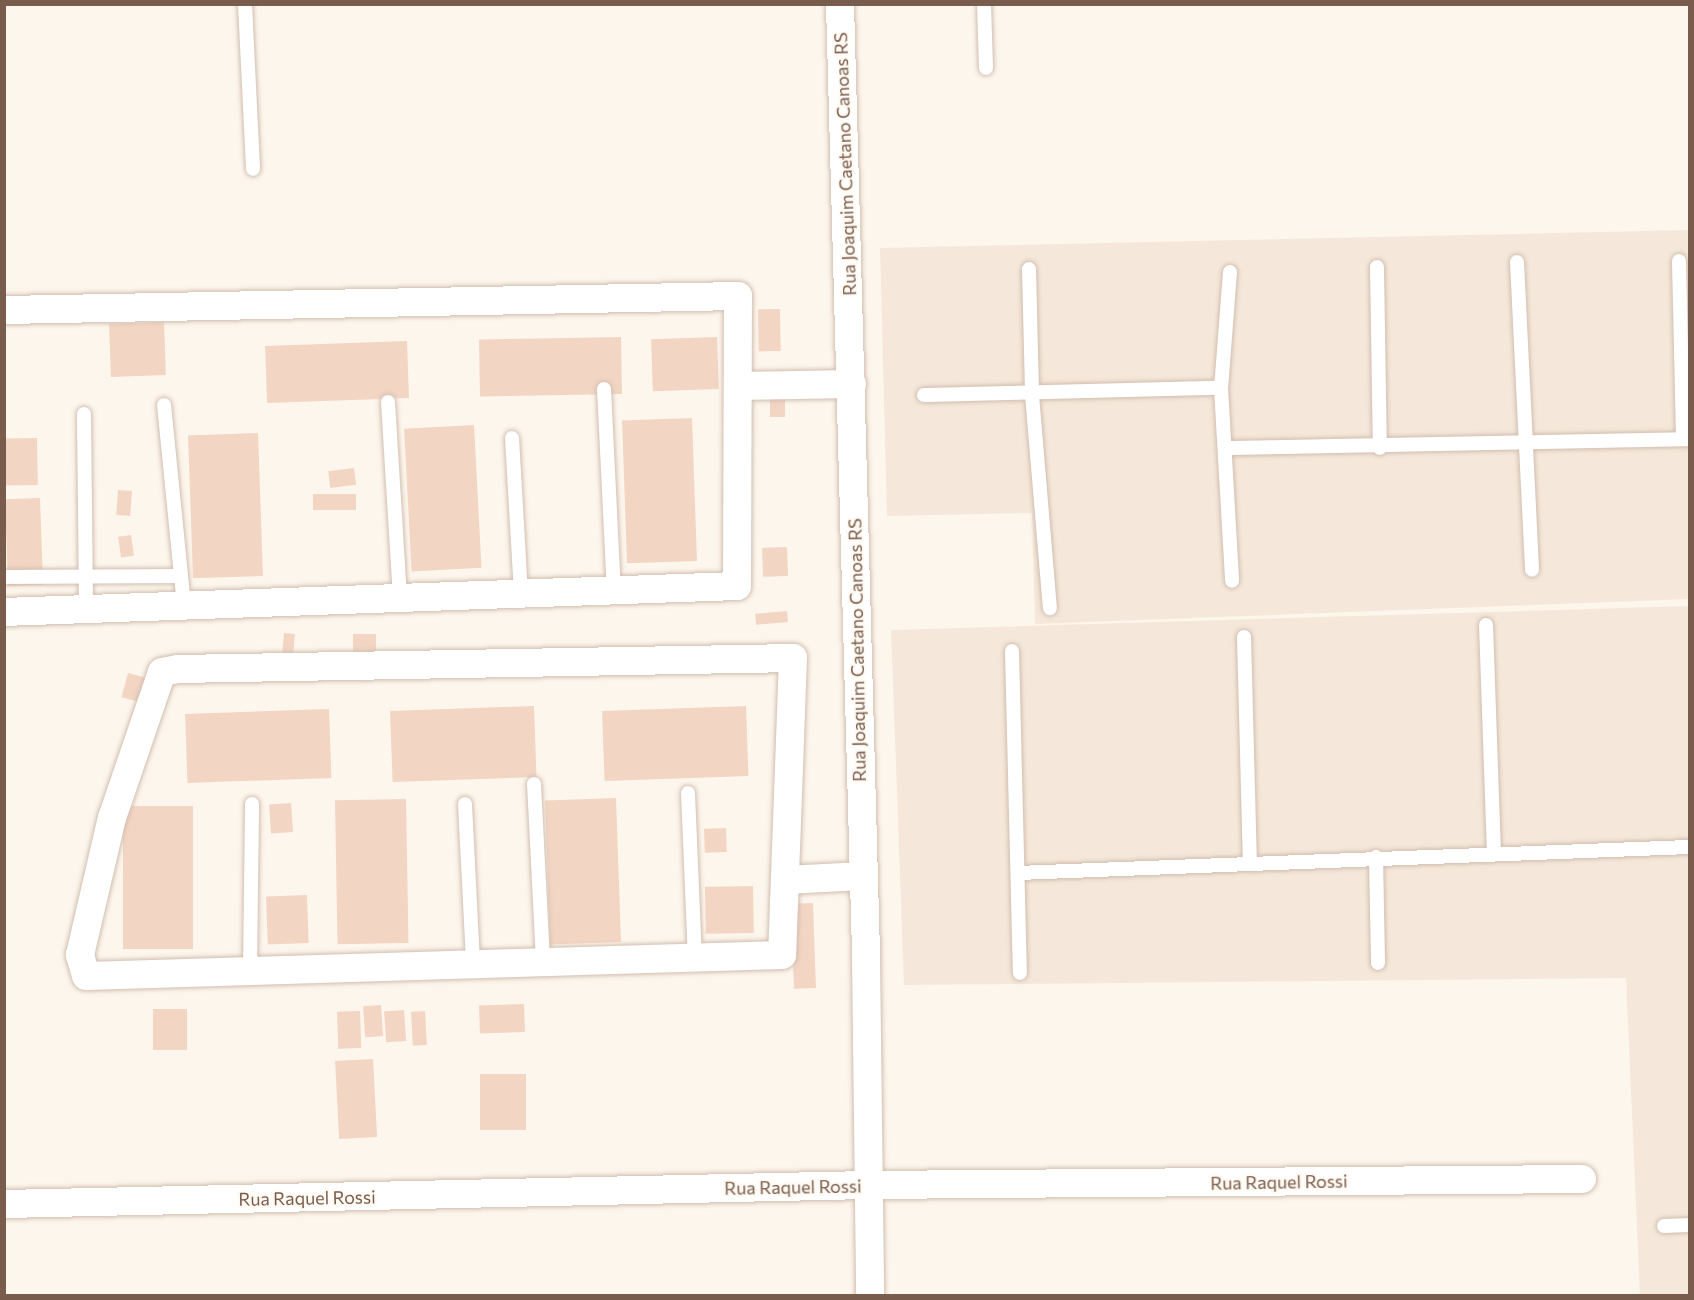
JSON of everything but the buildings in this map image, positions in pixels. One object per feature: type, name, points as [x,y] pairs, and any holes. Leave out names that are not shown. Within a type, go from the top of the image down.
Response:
[{"type":"street","name":"Rua Joaquim Caetano Canoas RS","points":[[840,4],[852,384],[870,1296]]},
{"type":"street","points":[[4,310],[738,296],[737,586],[4,612]]},
{"type":"street","points":[[738,386],[852,384]]},
{"type":"street","points":[[793,658],[782,955],[543,963],[86,976],[80,954],[112,818],[162,672],[178,669],[793,658]]},
{"type":"street","points":[[785,880],[863,876]]},
{"type":"street","name":"Rua Raquel Rossi","points":[[4,1204],[868,1185],[1582,1179]]},
{"type":"lane","points":[[244,4],[253,170]]},
{"type":"lane","points":[[984,4],[986,68]]},
{"type":"lane","points":[[1226,448],[1380,448],[1527,440],[1686,439],[1679,261]]},
{"type":"lane","points":[[1517,262],[1532,570]]},
{"type":"lane","points":[[1377,267],[1380,448]]},
{"type":"lane","points":[[1029,269],[1032,395],[1050,608]]},
{"type":"lane","points":[[1230,272],[1221,388],[1222,444],[1226,448],[1232,581]]},
{"type":"lane","points":[[604,388],[614,590]]},
{"type":"lane","points":[[924,395],[1032,395],[1221,388]]},
{"type":"lane","points":[[388,402],[400,598]]},
{"type":"lane","points":[[164,405],[184,605]]},
{"type":"lane","points":[[84,414],[86,609]]},
{"type":"lane","points":[[512,438],[521,594]]},
{"type":"lane","points":[[4,577],[181,576]]},
{"type":"lane","points":[[1486,625],[1494,853]]},
{"type":"lane","points":[[1244,637],[1250,861]]},
{"type":"lane","points":[[1012,651],[1020,973]]},
{"type":"lane","points":[[534,784],[543,963]]},
{"type":"lane","points":[[688,793],[695,958]]},
{"type":"lane","points":[[250,971],[252,804]]},
{"type":"lane","points":[[465,804],[473,964]]},
{"type":"lane","points":[[1018,873],[1250,861],[1689,847]]},
{"type":"lane","points":[[1376,857],[1378,963]]},
{"type":"lane","points":[[1664,1226],[1689,1225]]},
{"type":"shaded area","points":[[1689,230],[1689,599],[1035,624],[1032,513],[887,516],[880,248]]},
{"type":"shaded area","points":[[1689,606],[1689,1295],[1640,1295],[1626,978],[904,985],[891,630]]}]
